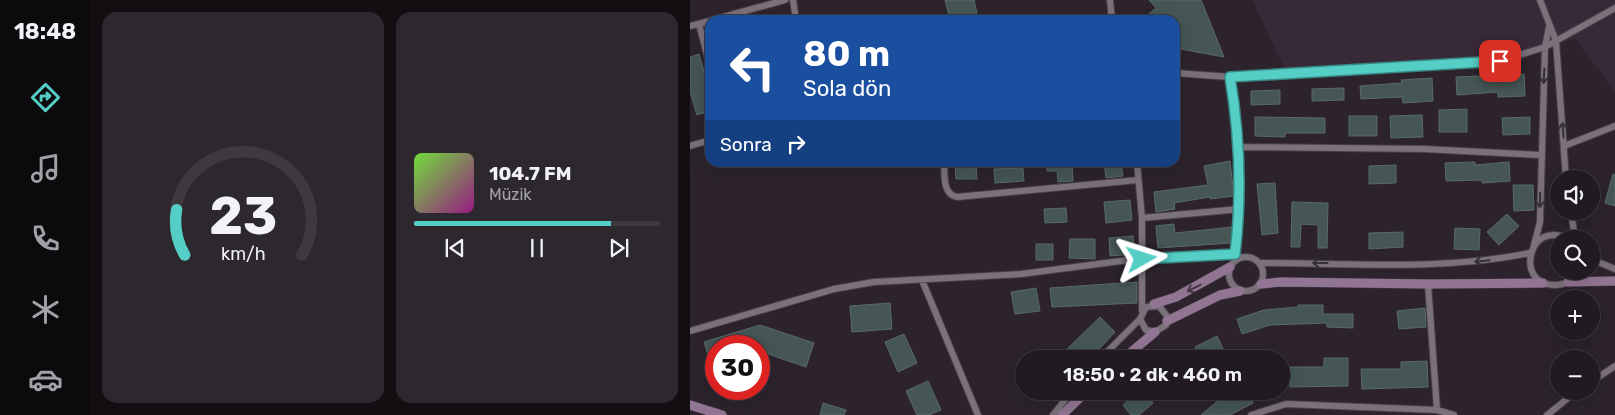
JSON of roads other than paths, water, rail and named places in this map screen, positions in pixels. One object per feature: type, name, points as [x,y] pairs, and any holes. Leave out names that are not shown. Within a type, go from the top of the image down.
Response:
[{"type":"main road","points":[[1154,304],[1176,297],[1232,264]]},
{"type":"main road","points":[[1568,282],[1615,281]]},
{"type":"main road","points":[[1261,284],[1281,282],[1428,284],[1543,282]]},
{"type":"main road","points":[[1167,321],[1220,295],[1240,291]]},
{"type":"main road","points":[[1134,350],[1155,332]]},
{"type":"main road","points":[[1062,415],[1078,400]]},
{"type":"main road","points":[[690,405],[722,415]]},
{"type":"street","points":[[730,15],[785,0]]},
{"type":"street","points":[[793,0],[795,15]]},
{"type":"street","points":[[1110,0],[1112,15]]},
{"type":"street","points":[[1540,0],[1556,41],[1565,170]]},
{"type":"street","points":[[1180,73],[1230,77],[1500,61],[1545,47],[1615,8]]},
{"type":"street","points":[[690,26],[705,22]]},
{"type":"street","points":[[699,24],[705,47]]},
{"type":"street","points":[[1550,27],[1545,47],[1540,155],[1540,222],[1530,253],[1531,270],[1543,282],[1551,285],[1568,282]]},
{"type":"street","points":[[1230,77],[1239,146],[1240,209],[1235,254],[1232,264],[1229,278],[1235,288],[1240,291],[1252,291],[1261,284],[1264,273],[1260,263],[1255,259],[1244,257],[1232,264]]},
{"type":"street","points":[[1564,146],[1615,126]]},
{"type":"street","points":[[690,146],[705,142]]},
{"type":"street","points":[[1239,146],[1424,149],[1540,155]]},
{"type":"street","points":[[944,167],[946,189],[952,196],[957,198],[1138,180]]},
{"type":"street","points":[[1109,350],[1140,319],[1142,310],[1142,218],[1137,167]]},
{"type":"street","points":[[1142,218],[1240,209]]},
{"type":"street","points":[[1534,245],[1550,235]]},
{"type":"street","points":[[1260,263],[1460,264],[1496,260],[1530,253]]},
{"type":"street","points":[[690,331],[834,289],[874,282],[1021,274],[1142,259],[1235,254]]},
{"type":"street","points":[[1600,263],[1615,269]]},
{"type":"street","points":[[922,280],[978,415]]},
{"type":"street","points":[[1428,284],[1442,412]]},
{"type":"street","points":[[1140,319],[1146,330],[1155,332],[1163,329],[1167,321],[1163,308],[1154,304],[1142,310]]},
{"type":"street","points":[[1600,376],[1615,366]]},
{"type":"street","points":[[1053,415],[1065,400]]},
{"type":"street","points":[[1547,415],[1566,400]]},
{"type":"street","points":[[1251,415],[1286,404],[1442,412],[1454,415]]}]
